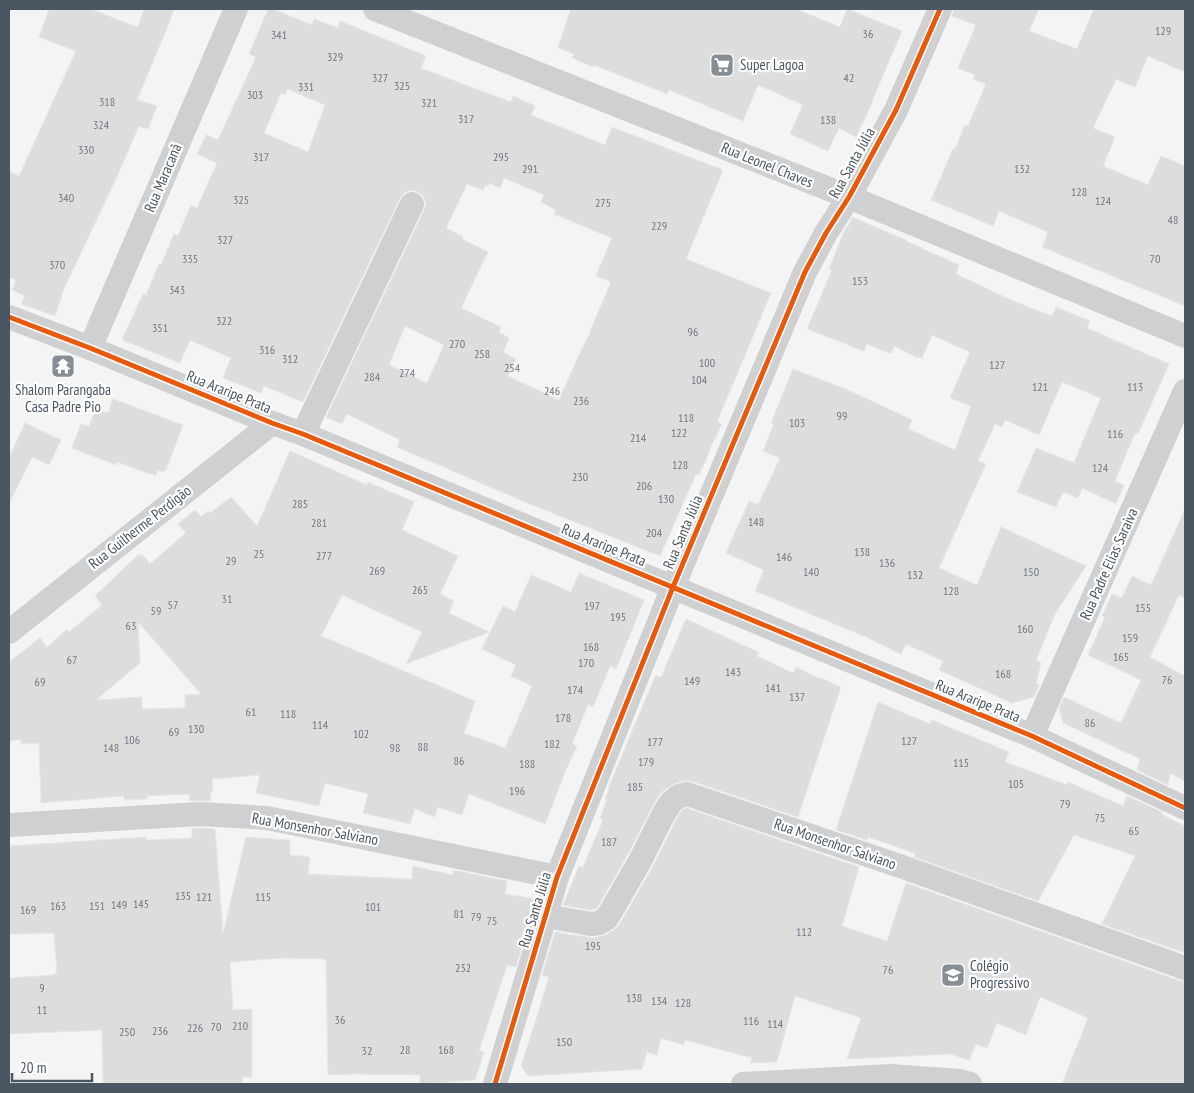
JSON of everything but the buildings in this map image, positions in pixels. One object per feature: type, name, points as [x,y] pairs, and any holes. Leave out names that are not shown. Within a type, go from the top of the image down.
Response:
[{"type":"street","name":"Rua Maracanã","points":[[90,348],[236,9]]},
{"type":"street","name":"Rua Leonel Chaves","points":[[375,9],[849,197],[1185,336]]},
{"type":"street","name":"Rua Santa Júlia","points":[[495,1084],[558,877],[673,587],[805,272],[826,233],[849,197],[896,110],[940,9]]},
{"type":"street","points":[[303,434],[412,204]]},
{"type":"street","name":"Rua Araripe Prata","points":[[9,317],[303,434],[1032,736],[1185,808]]},
{"type":"street","name":"Rua Padre Elias Saraiva","points":[[1032,736],[1185,391]]},
{"type":"street","name":"Rua Guilherme Perdigão","points":[[9,632],[272,423]]},
{"type":"street","name":"Rua Monsenhor Salviano","points":[[545,916],[591,924],[599,923],[607,918],[671,802],[679,796],[687,794],[900,866],[1185,968]]},
{"type":"street","name":"Rua Monsenhor Salviano","points":[[9,825],[200,814],[267,818],[558,877]]},
{"type":"street","points":[[743,1084],[890,1076],[970,1084]]},
{"type":"cycle path","points":[[495,1084],[557,877],[673,587],[805,272],[826,233],[849,197],[896,110],[940,9]]},
{"type":"cycle path","points":[[9,317],[303,434],[1032,736],[1185,808]]},
{"type":"place","name":"Super Lagoa","points":[[722,65]]},
{"type":"place","name":"Shalom Parangaba Casa Padre Pio","points":[[63,366]]},
{"type":"place","name":"Colégio Progressivo","points":[[953,975]]}]
